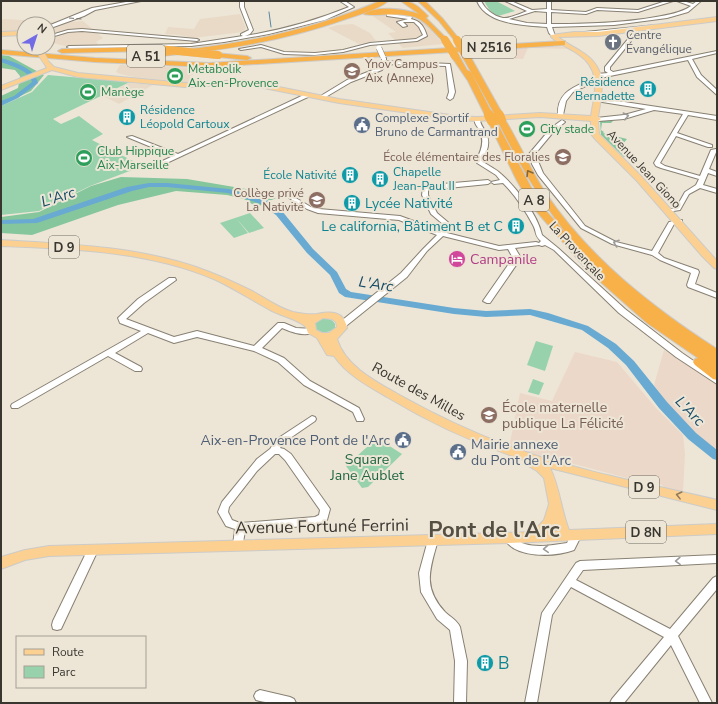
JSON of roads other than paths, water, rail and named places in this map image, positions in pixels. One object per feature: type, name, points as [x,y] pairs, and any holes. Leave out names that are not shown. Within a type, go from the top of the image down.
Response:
[{"type":"highway","name":"A 51","points":[[1,48],[44,53],[90,55],[200,48],[247,41],[297,30],[346,14],[378,1]]},
{"type":"highway","name":"A 51","points":[[1,52],[99,57],[191,52],[245,44],[288,34],[341,19],[386,1]]},
{"type":"highway","points":[[404,1],[414,6],[453,40]]},
{"type":"highway","name":"La Provençale","points":[[414,1],[438,23],[453,40]]},
{"type":"highway","name":"La Provençale","points":[[421,1],[441,20],[491,99],[495,117],[521,179],[536,205],[591,268],[651,320],[717,365]]},
{"type":"highway","points":[[428,1],[447,21],[453,40]]},
{"type":"highway","points":[[439,8],[453,40],[463,56]]},
{"type":"highway","points":[[288,34],[364,14],[389,11],[407,13],[422,18],[453,40]]},
{"type":"highway","name":"N 2516","points":[[1,48],[54,51],[158,49],[262,58],[303,58],[529,40],[554,36]]},
{"type":"highway","name":"N 2516","points":[[1,52],[93,60],[209,65],[532,45],[565,45]]},
{"type":"highway","name":"La Provençale","points":[[463,56],[478,96],[495,117],[548,202],[585,249],[642,301],[717,355]]},
{"type":"highway","points":[[585,249],[663,313],[717,346]]},
{"type":"highway","points":[[591,268],[636,314],[717,376]]},
{"type":"main road","points":[[554,36],[632,31],[658,26],[717,20]]},
{"type":"main road","points":[[565,45],[596,36],[717,20]]},
{"type":"main road","points":[[3,34],[16,33]]},
{"type":"main road","points":[[3,34],[16,38]]},
{"type":"main road","points":[[571,34],[579,42],[581,49],[596,63],[599,78]]},
{"type":"main road","points":[[554,36],[565,45],[576,49],[592,63],[599,78]]},
{"type":"main road","points":[[43,56],[50,69]]},
{"type":"main road","points":[[1,88],[50,69],[78,75],[176,84],[244,82],[308,95],[457,118],[562,118],[596,121]]},
{"type":"main road","name":"Avenue Jean Giono","points":[[599,78],[600,100],[595,134],[630,164],[671,210],[678,221],[717,266]]},
{"type":"main road","points":[[562,118],[596,121]]},
{"type":"main road","name":"Avenue Jean Giono","points":[[678,221],[717,261]]},
{"type":"main road","name":"Route des Milles","points":[[1,243],[96,249],[169,258],[199,266],[244,286],[291,313],[308,317],[328,315],[346,319]]},
{"type":"main road","name":"Route des Milles","points":[[127,253],[166,261],[217,278],[241,289],[280,311],[303,320],[334,357],[366,386],[487,443],[533,461]]},
{"type":"main road","points":[[317,317],[312,320],[311,330],[334,335],[339,332],[346,319]]},
{"type":"main road","name":"Route des Milles","points":[[334,335],[332,344],[338,355],[370,382],[400,403]]},
{"type":"main road","name":"D 9","points":[[533,461],[717,505]]},
{"type":"main road","name":"D 9","points":[[533,461],[541,468],[549,479]]},
{"type":"main road","points":[[570,536],[558,518],[549,479],[553,472],[571,469]]},
{"type":"main road","points":[[536,537],[548,526],[552,517],[555,503]]},
{"type":"main road","name":"Avenue Fortuné Ferrini","points":[[1,563],[37,553],[93,550],[570,536],[717,529]]},
{"type":"street","points":[[56,25],[102,8],[139,1]]},
{"type":"street","points":[[69,47],[191,45],[244,34],[250,32],[242,7],[242,1]]},
{"type":"street","points":[[56,36],[68,31],[82,30],[173,37],[188,40],[223,39],[269,33],[318,21],[352,7],[342,1]]},
{"type":"street","points":[[479,1],[488,14],[502,20],[527,25],[637,21],[685,12],[699,1]]},
{"type":"street","points":[[507,1],[531,11]]},
{"type":"street","points":[[549,1],[552,25],[551,34],[554,36]]},
{"type":"street","points":[[594,1],[596,9]]},
{"type":"street","points":[[502,20],[535,10],[586,13],[596,9],[638,12],[670,1]]},
{"type":"street","points":[[679,1],[694,6]]},
{"type":"street","points":[[241,49],[261,46],[280,53],[309,54],[343,51],[365,45],[378,46],[417,40],[425,37],[422,29],[411,18],[389,15]]},
{"type":"street","points":[[405,26],[399,22],[411,18]]},
{"type":"street","points":[[552,25],[571,34]]},
{"type":"street","points":[[584,34],[658,26]]},
{"type":"street","points":[[612,74],[608,71],[607,67],[634,36],[635,33],[632,31]]},
{"type":"street","points":[[322,97],[349,81],[380,69],[384,64],[384,60],[378,46]]},
{"type":"street","points":[[717,52],[612,74],[574,89],[563,100],[562,118],[548,143],[536,156],[532,158],[540,174],[583,227],[614,243],[654,254],[662,260],[695,272],[691,285],[717,296]]},
{"type":"street","points":[[689,57],[699,76],[717,93]]},
{"type":"street","points":[[384,60],[448,65],[452,92],[450,98]]},
{"type":"street","points":[[156,166],[308,95]]},
{"type":"street","points":[[600,100],[717,118]]},
{"type":"street","points":[[596,121],[624,117],[651,110],[652,108]]},
{"type":"street","points":[[686,114],[657,163],[658,165],[701,178]]},
{"type":"street","points":[[477,119],[477,123],[486,140],[485,149],[479,160],[480,163],[498,174],[516,193],[537,226],[539,242]]},
{"type":"street","points":[[671,210],[678,208],[687,193],[698,186],[715,147],[674,134]]},
{"type":"street","points":[[130,137],[178,156]]},
{"type":"street","points":[[705,170],[717,174]]},
{"type":"street","points":[[346,319],[404,276],[426,250],[447,229],[447,224],[434,214],[425,194],[425,189],[431,187],[505,181]]},
{"type":"street","points":[[698,186],[717,191]]},
{"type":"street","points":[[292,198],[308,208],[318,211],[400,218],[441,234],[466,239],[493,247],[511,248],[539,242],[556,249],[622,311],[679,355],[717,381]]},
{"type":"street","points":[[654,254],[671,223],[678,221]]},
{"type":"street","points":[[487,301],[517,258],[511,248]]},
{"type":"street","points":[[172,280],[141,301],[122,318],[123,321],[174,340],[197,334],[256,349],[281,360],[307,383],[356,410],[360,420]]},
{"type":"street","points":[[256,349],[283,322],[295,330],[311,330]]},
{"type":"street","points":[[16,406],[148,330]]},
{"type":"street","points":[[109,353],[138,369]]},
{"type":"street","points":[[273,451],[281,451],[288,457],[325,509],[324,517],[317,521],[240,527],[229,523],[223,512],[225,505],[255,468],[268,454],[273,451],[280,441],[312,419]]},
{"type":"street","points":[[238,545],[240,527]]},
{"type":"street","points":[[509,538],[514,544],[521,548],[534,550],[570,547],[570,536]]},
{"type":"street","points":[[433,540],[424,573],[426,592],[441,615],[455,627],[461,661],[460,703]]},
{"type":"street","points":[[57,625],[93,550]]},
{"type":"street","points":[[531,703],[547,613],[578,568],[582,565],[717,559]]},
{"type":"street","points":[[570,581],[672,636],[706,703]]},
{"type":"street","points":[[616,703],[717,581]]},
{"type":"street","points":[[260,696],[289,703]]},
{"type":"waterway","points":[[269,12],[271,27]]},
{"type":"waterway","name":"L'Arc","points":[[1,60],[24,69],[34,78],[35,83],[16,97],[1,104]]},
{"type":"waterway","name":"L'Arc","points":[[1,222],[34,221],[130,189],[149,185],[167,185],[229,191],[264,202],[279,213],[310,251],[334,274],[342,291],[348,295],[454,311],[486,314],[530,312],[545,315],[585,328],[612,346],[630,363],[663,405],[692,436],[717,456]]},
{"type":"railway","points":[[69,18],[82,19]]},
{"type":"place","name":"Centre Évangélique","points":[[613,42]]},
{"type":"place","name":"Ynov Campus Aix (Annexe)","points":[[352,71]]},
{"type":"place","name":"Metabolik Aix-en-Provence","points":[[175,76]]},
{"type":"place","name":"Résidence Bernadette","points":[[648,89]]},
{"type":"place","name":"Manège","points":[[88,92]]},
{"type":"place","name":"Résidence Léopold Cartoux","points":[[127,117]]},
{"type":"place","name":"Complexe Sportif Bruno de Carmantrand","points":[[362,125]]},
{"type":"place","name":"City stade","points":[[527,129]]},
{"type":"place","name":"École élémentaire des Floralies","points":[[563,157]]},
{"type":"place","name":"Club Hippique Aix-Marseille","points":[[84,158]]},
{"type":"place","name":"École Nativité","points":[[350,175]]},
{"type":"place","name":"Chapelle Jean-Paul II","points":[[380,179]]},
{"type":"place","name":"Collège privé La Nativité","points":[[317,200]]},
{"type":"place","name":"Lycée Nativité","points":[[352,203]]},
{"type":"place","name":"Le california, Bâtiment B et C","points":[[516,226]]},
{"type":"place","name":"Campanile","points":[[457,259]]},
{"type":"place","name":"École maternelle publique La Félicité","points":[[489,415]]},
{"type":"place","name":"Aix-en-Provence Pont de l'Arc","points":[[403,440]]},
{"type":"place","name":"Mairie annexe du Pont de l'Arc","points":[[458,452]]},
{"type":"place","name":"B","points":[[485,663]]},
{"type":"district","name":"Pont de l'Arc","points":[[494,529]]},
{"type":"park label","name":"Square Jane Aublet","points":[[367,468]]}]
